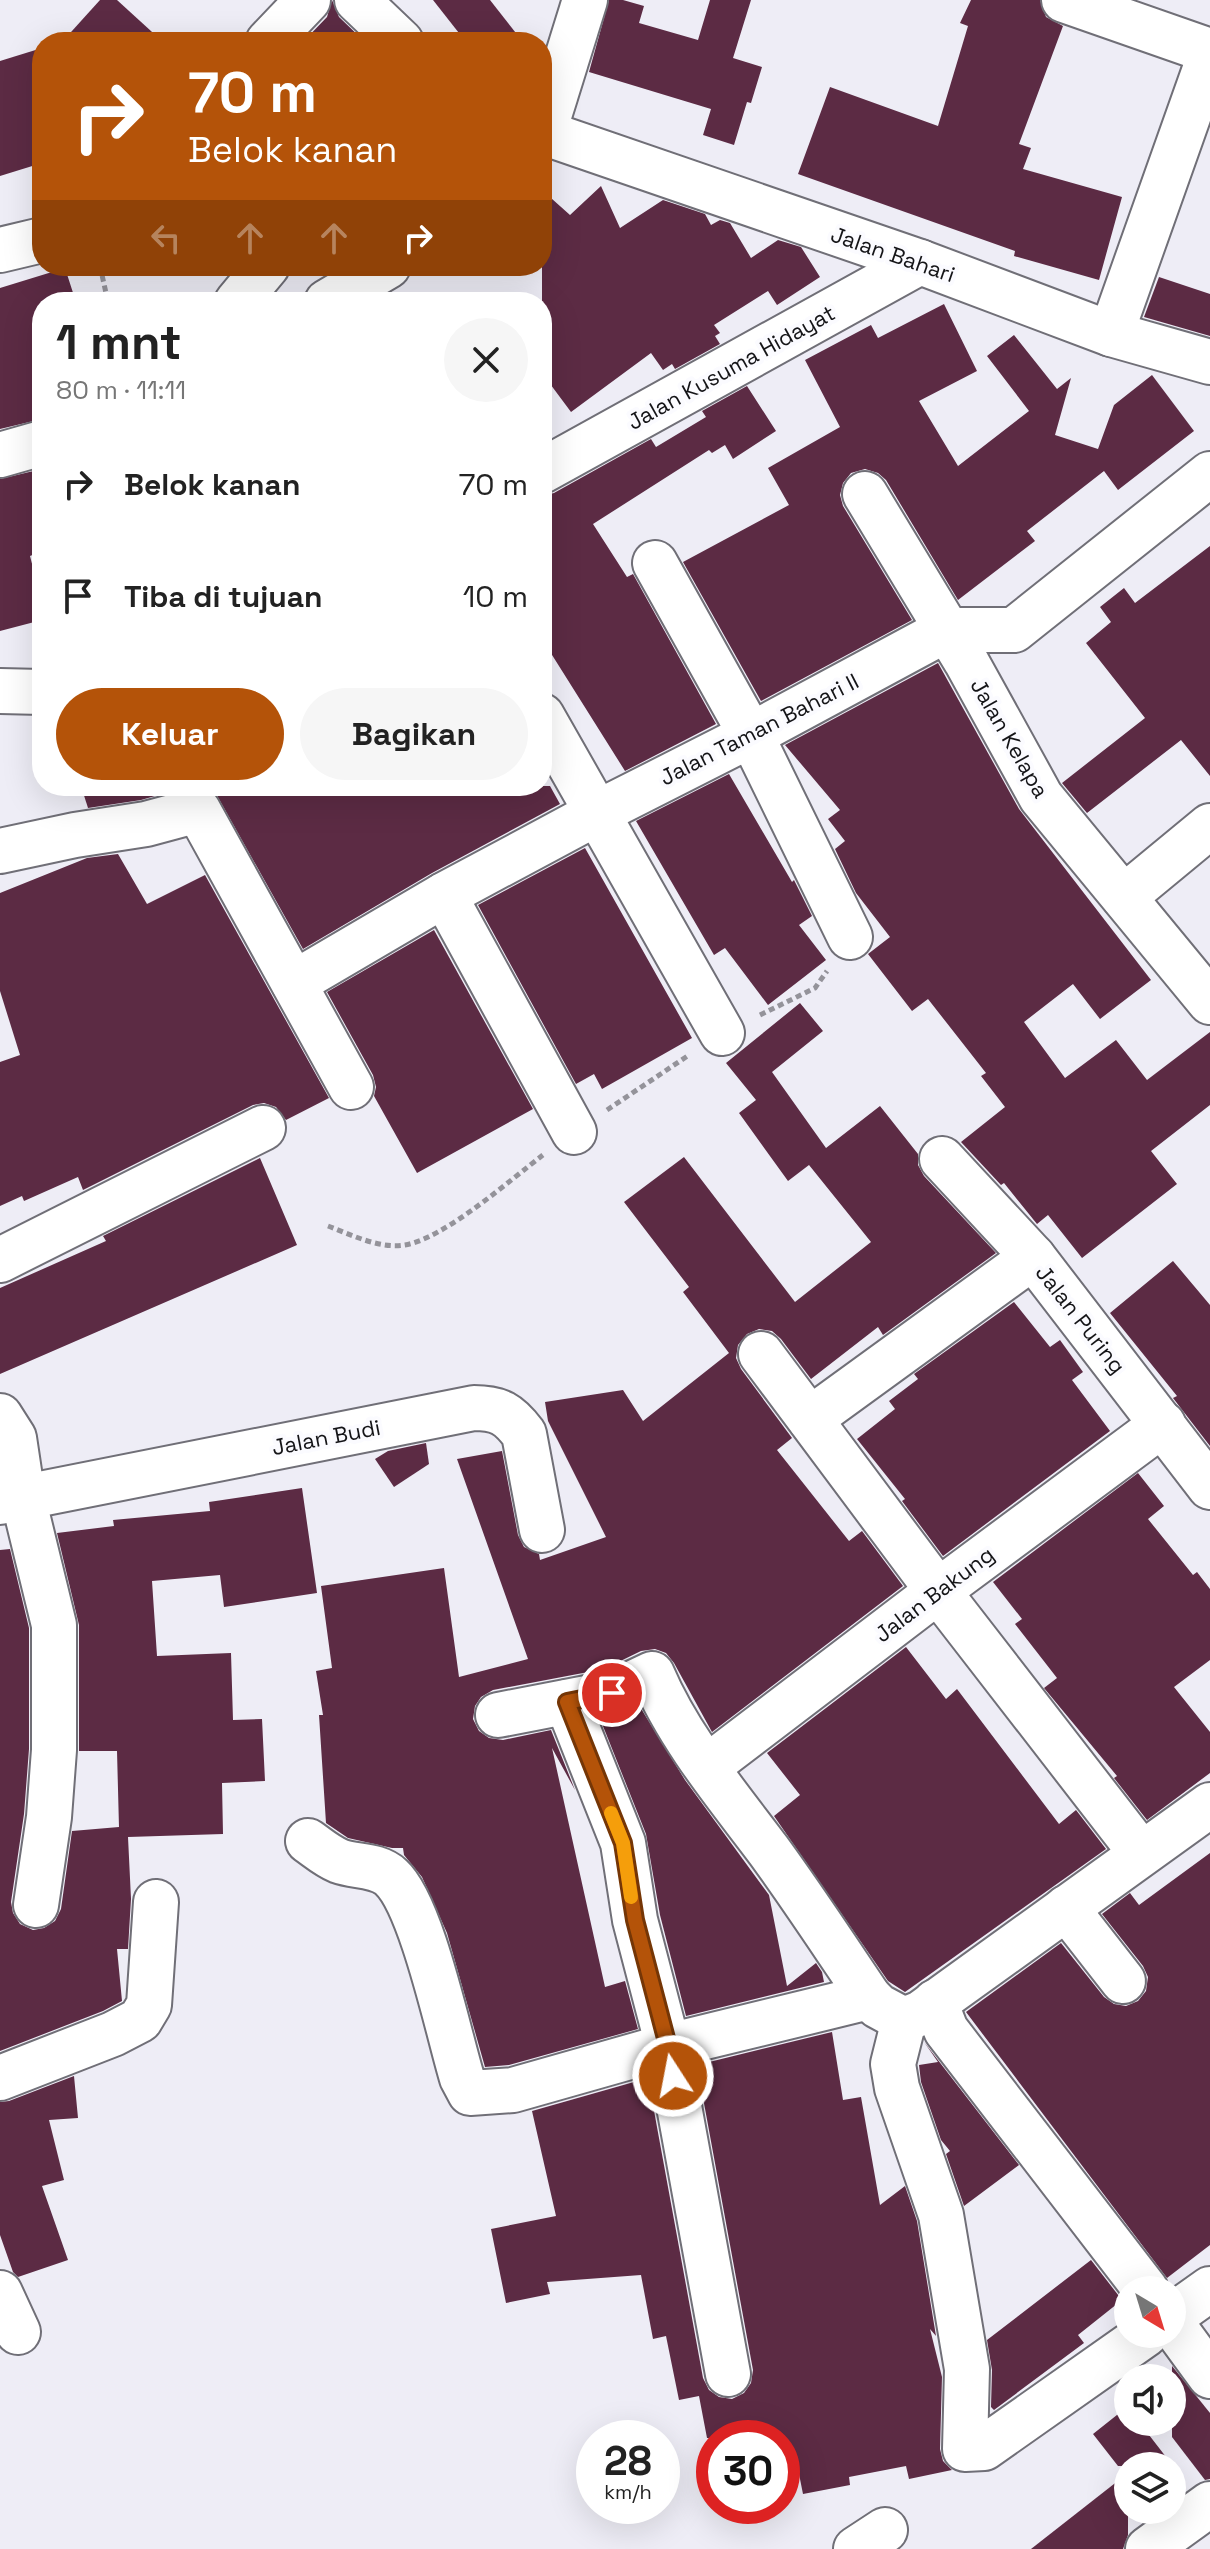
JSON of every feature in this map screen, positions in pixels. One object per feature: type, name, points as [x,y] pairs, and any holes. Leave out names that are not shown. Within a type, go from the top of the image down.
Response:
[{"type":"street","points":[[278,32],[308,0]]},
{"type":"street","points":[[357,0],[391,32]]},
{"type":"street","points":[[552,140],[585,0]]},
{"type":"street","points":[[1064,0],[1210,53],[1111,334]]},
{"type":"street","name":"Jalan Bahari","points":[[552,144],[920,262],[1111,334],[1210,362]]},
{"type":"street","points":[[0,250],[32,242]]},
{"type":"street","name":"Jalan Kusuma Hidayat","points":[[552,465],[920,262]]},
{"type":"street","points":[[245,292],[259,276]]},
{"type":"street","points":[[354,292],[375,276]]},
{"type":"street","points":[[0,455],[32,446]]},
{"type":"street","name":"Jalan Taman Bahari II","points":[[294,983],[444,895],[946,630],[1014,630],[1210,474]]},
{"type":"street","name":"Jalan Kelapa","points":[[865,494],[1041,797],[1210,1002]]},
{"type":"street","points":[[655,563],[751,735],[850,937]]},
{"type":"street","points":[[0,691],[32,692]]},
{"type":"street","points":[[552,734],[722,1033]]},
{"type":"street","points":[[0,851],[146,824],[198,810],[351,1087]]},
{"type":"street","points":[[1124,897],[1210,826]]},
{"type":"street","points":[[444,895],[574,1132]]},
{"type":"street","points":[[0,1260],[263,1128]]},
{"type":"street","name":"Jalan Puring","points":[[942,1159],[1033,1257],[1210,1487]]},
{"type":"street","points":[[810,1419],[1033,1257]]},
{"type":"street","points":[[761,1354],[938,1591],[1141,1853]]},
{"type":"street","name":"Jalan Budi","points":[[12,1500],[474,1408],[494,1408],[514,1421],[524,1434],[542,1530]]},
{"type":"street","points":[[0,1416],[14,1438],[12,1500],[54,1625],[54,1750],[49,1817],[36,1905]]},
{"type":"street","name":"Jalan Bakung","points":[[707,1767],[1163,1424]]},
{"type":"street","points":[[498,1715],[612,1693],[652,1674],[662,1697],[707,1767],[789,1878],[903,2006],[946,2030],[1135,2276]]},
{"type":"street","points":[[567,1702],[623,1843],[635,1920],[668,2046],[728,2374]]},
{"type":"street","points":[[308,1841],[341,1862],[374,1868],[390,1875],[407,1897],[419,1927],[462,2078],[470,2093],[513,2090],[668,2046],[903,2006],[1066,1908],[1210,1805]]},
{"type":"street","points":[[0,2078],[113,2034],[140,2020],[149,2005],[156,1902]]},
{"type":"street","points":[[1066,1908],[1123,1981]]},
{"type":"street","points":[[903,2006],[893,2064],[897,2088],[941,2215],[967,2369],[965,2449],[984,2448],[1126,2348]]},
{"type":"street","points":[[1186,2306],[1210,2289]]},
{"type":"street","points":[[0,2293],[18,2332]]},
{"type":"street","points":[[1186,2343],[1210,2376]]},
{"type":"street","points":[[1148,2549],[1210,2504]]},
{"type":"building","points":[[100,0],[117,0],[152,32],[71,32]]},
{"type":"building","points":[[332,0],[339,17],[355,32],[313,32],[327,17]]},
{"type":"building","points":[[433,0],[490,0],[515,32],[458,32]]},
{"type":"building","points":[[609,0],[644,6],[639,23],[698,40],[710,0],[751,0],[733,58],[762,67],[734,145],[703,135],[711,109],[589,72]]},
{"type":"building","points":[[971,0],[1040,0],[1046,17],[1063,26],[1019,144],[1031,148],[1023,169],[1122,197],[1099,280],[1014,256],[1015,251],[798,174],[830,87],[938,126],[968,26],[960,23]]},
{"type":"building","points":[[32,51],[32,166],[0,176],[0,61]]},
{"type":"building","points":[[601,186],[620,228],[663,200],[705,214],[711,225],[720,220],[730,223],[751,258],[778,240],[801,247],[820,277],[777,305],[768,291],[714,325],[720,333],[715,336],[720,344],[675,369],[672,364],[663,370],[651,353],[571,412],[552,386],[552,292],[542,292],[542,276],[552,276],[552,199],[570,215]]},
{"type":"building","points":[[39,276],[68,276],[73,292],[32,292],[32,421],[0,429],[0,288]]},
{"type":"building","points":[[1159,277],[1210,294],[1210,336],[1144,317]]},
{"type":"building","points":[[944,304],[977,371],[919,401],[958,466],[1029,411],[987,356],[1014,335],[1057,389],[1071,378],[1055,435],[1098,449],[1114,405],[1152,375],[1194,431],[1118,490],[1104,471],[1027,531],[1035,541],[958,600],[886,480],[878,473],[865,469],[851,473],[843,483],[840,495],[843,506],[912,620],[761,701],[683,562],[789,505],[768,468],[840,427],[805,360],[871,325],[878,338]]},
{"type":"building","points":[[747,386],[776,431],[733,459],[725,445],[712,453],[709,450],[593,524],[627,577],[633,574],[716,724],[625,771],[552,655],[552,494],[651,439],[656,447],[706,417],[702,411]]},
{"type":"building","points":[[32,471],[32,623],[0,631],[0,479]]},
{"type":"building","points":[[1210,546],[1210,776],[1181,740],[1087,813],[1062,783],[1145,718],[1086,643],[1111,622],[1100,607],[1124,588],[1135,603]]},
{"type":"building","points":[[938,663],[1019,809],[1151,980],[1100,1019],[1073,984],[1024,1022],[1065,1078],[1116,1040],[1147,1080],[1210,1032],[1210,1105],[1151,1151],[1177,1184],[1082,1258],[1048,1215],[1037,1224],[1004,1183],[1001,1185],[961,1142],[1005,1107],[981,1076],[986,1073],[928,999],[912,1011],[868,954],[890,937],[856,893],[835,849],[845,841],[828,819],[840,810],[785,745]]},
{"type":"building","points":[[729,774],[792,882],[794,880],[812,916],[799,925],[826,960],[768,1005],[725,948],[714,955],[636,821]]},
{"type":"building","points":[[552,790],[560,804],[432,873],[303,949],[217,796],[552,796]]},
{"type":"building","points":[[84,796],[155,796],[141,800],[88,808]]},
{"type":"building","points":[[585,848],[692,1038],[602,1089],[594,1074],[576,1084],[478,905]]},
{"type":"building","points":[[118,854],[147,904],[205,875],[329,1098],[286,1120],[276,1107],[264,1103],[253,1105],[83,1190],[78,1177],[24,1201],[22,1196],[0,1206],[0,1062],[20,1055],[0,991],[0,893],[87,858]]},
{"type":"building","points":[[434,930],[533,1109],[417,1173],[374,1096],[376,1087],[373,1075],[327,992]]},
{"type":"building","points":[[800,1003],[823,1031],[772,1072],[826,1148],[880,1106],[918,1154],[918,1165],[924,1176],[996,1253],[883,1335],[878,1327],[811,1379],[772,1331],[759,1329],[747,1334],[738,1345],[736,1358],[741,1369],[792,1438],[777,1450],[849,1541],[862,1531],[903,1586],[712,1732],[674,1663],[666,1653],[655,1649],[641,1651],[604,1669],[493,1690],[481,1697],[475,1706],[473,1719],[479,1731],[489,1738],[503,1740],[551,1730],[575,1790],[552,1748],[605,1987],[625,1981],[638,2029],[509,2065],[485,2067],[447,1933],[422,1877],[404,1855],[403,1848],[348,1838],[326,1823],[319,1715],[323,1715],[316,1671],[332,1668],[321,1586],[444,1568],[459,1677],[528,1659],[457,1459],[502,1451],[518,1535],[524,1547],[539,1554],[540,1560],[606,1537],[548,1421],[545,1402],[623,1390],[643,1421],[729,1353],[683,1292],[689,1287],[624,1202],[684,1157],[795,1302],[871,1242],[809,1165],[788,1181],[739,1113],[756,1100],[726,1063]]},
{"type":"building","points":[[260,1158],[297,1245],[0,1374],[0,1288],[106,1241],[103,1236]]},
{"type":"building","points":[[1173,1261],[1210,1305],[1210,1446],[1173,1398],[1177,1396],[1110,1313]]},
{"type":"building","points":[[1014,1302],[1050,1347],[1060,1340],[1083,1372],[1072,1380],[1110,1431],[943,1556],[902,1501],[905,1499],[857,1439],[895,1409],[889,1401],[918,1379],[914,1374]]},
{"type":"building","points":[[426,1443],[429,1464],[394,1487],[375,1459],[388,1451]]},
{"type":"building","points":[[1138,1473],[1164,1506],[1148,1519],[1193,1575],[1197,1572],[1210,1589],[1210,1660],[1174,1687],[1210,1732],[1210,1773],[1147,1820],[1114,1778],[1117,1776],[1044,1688],[1057,1678],[1015,1624],[1022,1619],[993,1582]]},
{"type":"building","points":[[302,1488],[317,1593],[224,1607],[220,1575],[152,1581],[157,1656],[231,1653],[233,1720],[262,1719],[265,1781],[222,1783],[223,1834],[128,1837],[131,1899],[128,1949],[117,1949],[122,2001],[0,2051],[0,1550],[10,1549],[29,1628],[29,1749],[24,1814],[11,1902],[20,1924],[33,1930],[55,1921],[61,1909],[72,1831],[119,1827],[117,1751],[79,1751],[79,1625],[57,1533],[114,1526],[113,1520],[210,1511],[209,1502]]},
{"type":"building","points":[[906,1647],[946,1699],[957,1689],[1059,1824],[1076,1810],[1106,1849],[905,1992],[888,1981],[774,1816],[800,1795],[767,1753]]},
{"type":"building","points":[[640,1707],[685,1780],[769,1895],[787,1986],[816,1963],[824,1982],[686,2016],[660,1915],[646,1834],[601,1721]]},
{"type":"building","points":[[1210,1853],[1210,2245],[1170,2276],[1165,2276],[966,2012],[1061,1943],[1104,1997],[1114,2004],[1126,2006],[1138,2001],[1146,1991],[1148,1977],[1143,1966],[1102,1914],[1130,1893],[1139,1905]]},
{"type":"building","points":[[832,2032],[843,2100],[861,2097],[880,2205],[905,2186],[917,2221],[936,2336],[930,2329],[942,2377],[940,2449],[943,2461],[952,2470],[909,2479],[906,2466],[849,2477],[850,2485],[803,2494],[800,2420],[704,2420],[699,2396],[679,2400],[666,2336],[653,2339],[641,2275],[547,2282],[550,2294],[506,2303],[491,2229],[556,2216],[532,2111],[648,2078],[703,2378],[709,2390],[719,2397],[732,2399],[744,2393],[751,2383],[753,2370],[697,2065]]},
{"type":"building","points":[[924,2042],[1019,2165],[964,2206],[946,2154],[950,2151],[941,2140],[921,2082],[919,2065],[938,2062]]},
{"type":"building","points":[[74,2076],[78,2118],[49,2120],[64,2180],[42,2186],[68,2260],[18,2277],[13,2272],[0,2235],[0,2102]]},
{"type":"building","points":[[1091,2260],[1114,2290],[1114,2306],[1078,2335],[1084,2343],[994,2410],[991,2407],[992,2370],[987,2340]]},
{"type":"building","points":[[1186,2383],[1210,2413],[1210,2479],[1205,2480],[1172,2437],[1186,2436]]},
{"type":"building","points":[[1114,2417],[1114,2436],[1150,2436],[1162,2452],[1114,2452],[1114,2461],[1093,2434]]},
{"type":"building","points":[[1114,2484],[1114,2524],[1128,2524],[1123,2549],[1031,2549]]},
{"type":"slow traffic","points":[[611,1813],[623,1843],[631,1897]]},
{"type":"route","points":[[612,1693],[567,1702],[623,1843],[635,1920],[673,2076]]}]
